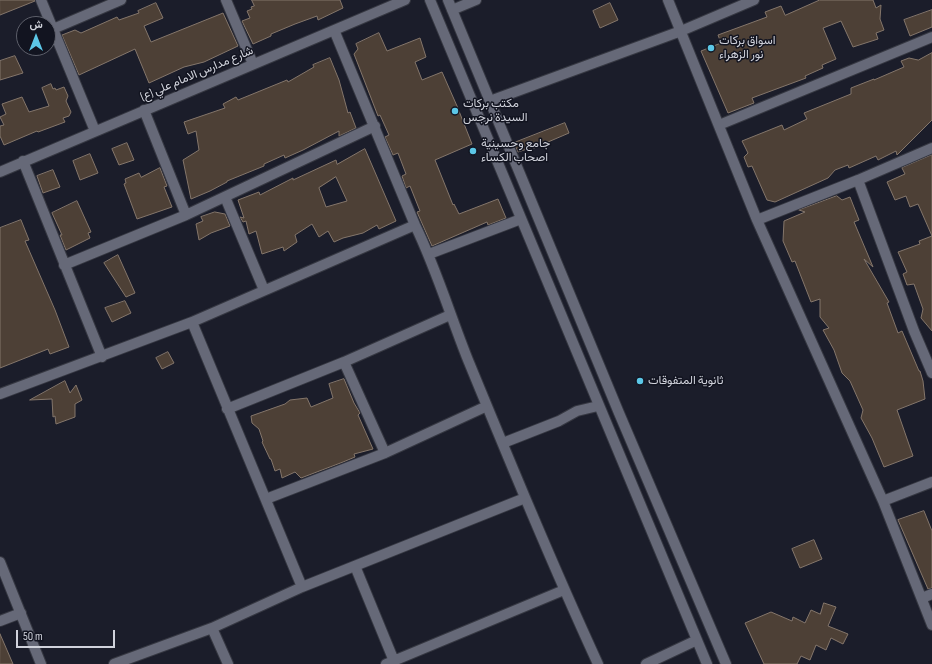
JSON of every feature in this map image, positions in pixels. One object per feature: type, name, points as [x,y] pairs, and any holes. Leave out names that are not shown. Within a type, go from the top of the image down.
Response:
[{"type":"street","points":[[41,0],[48,16]]},
{"type":"street","points":[[56,28],[122,0]]},
{"type":"street","points":[[226,0],[253,64]]},
{"type":"street","name":"شارع مدارس الامام علي (ع)","points":[[1,170],[404,0]]},
{"type":"street","points":[[430,0],[598,406],[707,664]]},
{"type":"street","points":[[448,0],[619,413],[726,664]]},
{"type":"street","points":[[452,10],[476,0]]},
{"type":"street","points":[[668,0],[756,220],[882,500],[932,625]]},
{"type":"street","points":[[490,101],[681,31],[754,0]]},
{"type":"street","points":[[334,30],[415,225],[429,254],[450,315],[525,498],[564,590],[598,664]]},
{"type":"street","points":[[56,36],[95,131]]},
{"type":"street","points":[[719,125],[932,37]]},
{"type":"street","points":[[144,110],[186,215]]},
{"type":"street","points":[[64,265],[186,215],[375,126]]},
{"type":"street","points":[[756,220],[858,180],[932,148]]},
{"type":"street","points":[[24,161],[64,265],[102,357]]},
{"type":"street","points":[[858,180],[914,331],[932,373]]},
{"type":"street","points":[[226,197],[264,290]]},
{"type":"street","points":[[429,254],[521,219]]},
{"type":"street","points":[[0,394],[192,322],[415,225]]},
{"type":"street","points":[[227,409],[344,362],[450,315]]},
{"type":"street","points":[[192,322],[302,587]]},
{"type":"street","points":[[344,362],[385,453]]},
{"type":"street","points":[[266,499],[385,453],[487,406]]},
{"type":"street","points":[[503,443],[577,411],[598,406]]},
{"type":"street","points":[[882,500],[932,482]]},
{"type":"street","points":[[114,664],[212,628],[302,587],[525,498]]},
{"type":"street","points":[[0,562],[41,664]]},
{"type":"street","points":[[355,566],[390,662],[564,590]]},
{"type":"street","points":[[922,598],[932,594]]},
{"type":"street","points":[[0,622],[21,613]]},
{"type":"street","points":[[212,628],[228,664]]},
{"type":"street","points":[[646,664],[697,640]]},
{"type":"building","points":[[0,0],[35,0],[35,1],[0,15]]},
{"type":"building","points":[[252,0],[340,0],[343,8],[318,20],[317,16],[295,24],[271,34],[271,36],[253,44],[242,21],[250,18],[247,11],[252,9],[251,7],[254,6]]},
{"type":"building","points":[[820,0],[873,0],[876,8],[881,5],[880,19],[884,30],[876,33],[878,39],[853,47],[841,21],[823,28],[836,59],[822,65],[823,68],[805,76],[806,78],[752,98],[754,103],[728,113],[701,51],[721,43],[718,35],[767,17],[765,12],[781,6],[785,15]]},
{"type":"building","points":[[156,3],[163,18],[144,26],[151,42],[223,13],[238,46],[204,62],[184,67],[149,83],[135,49],[79,75],[62,35],[75,30],[81,33],[117,17],[119,20],[139,13],[138,11]]},
{"type":"building","points":[[610,3],[618,20],[600,28],[593,11]]},
{"type":"building","points":[[932,10],[932,27],[910,36],[904,20]]},
{"type":"building","points":[[379,33],[387,51],[420,38],[426,57],[415,62],[422,80],[442,72],[472,144],[435,160],[453,205],[454,204],[459,214],[498,199],[506,218],[488,225],[487,222],[432,246],[417,212],[420,211],[410,186],[406,188],[402,176],[406,174],[398,153],[393,155],[385,137],[389,135],[380,115],[378,116],[354,54],[358,49],[356,44]]},
{"type":"building","points":[[932,53],[932,120],[897,155],[896,151],[878,160],[876,156],[849,168],[848,165],[835,170],[828,178],[775,202],[767,200],[752,166],[748,167],[744,157],[748,153],[742,141],[782,125],[784,130],[807,119],[804,113],[851,94],[851,88],[904,67],[901,61],[909,58],[918,60]]},
{"type":"building","points":[[15,56],[23,73],[0,80],[0,61]]},
{"type":"building","points":[[330,58],[339,80],[348,113],[350,112],[356,128],[339,136],[339,131],[303,150],[285,158],[284,155],[264,164],[264,166],[227,181],[210,191],[191,199],[183,160],[199,150],[196,131],[188,134],[184,122],[225,108],[223,104],[236,97],[238,100],[287,80],[288,82],[314,67],[313,65]]},
{"type":"building","points":[[51,84],[53,89],[55,88],[56,90],[64,87],[68,96],[66,101],[71,112],[69,116],[63,118],[65,122],[38,132],[37,131],[4,145],[0,136],[0,126],[4,125],[0,117],[6,114],[2,104],[22,97],[29,112],[49,106],[42,88]]},
{"type":"building","points":[[565,123],[569,133],[527,151],[527,149],[518,152],[514,143]]},
{"type":"building","points":[[127,143],[134,160],[119,165],[112,149]]},
{"type":"building","points":[[365,149],[396,221],[379,229],[377,225],[363,233],[334,242],[328,231],[319,237],[312,224],[295,235],[297,242],[284,251],[283,247],[262,254],[256,231],[249,234],[246,221],[243,222],[240,217],[244,218],[238,200],[259,192],[260,195],[293,178],[293,180],[336,160],[337,164]],"holes":[[[336,177],[347,201],[326,207],[319,188]]]},
{"type":"building","points":[[90,154],[98,173],[80,180],[73,161]]},
{"type":"building","points":[[932,155],[932,236],[918,204],[910,207],[906,196],[895,200],[887,182],[905,174],[902,168]]},
{"type":"building","points":[[160,168],[167,186],[164,187],[172,207],[137,219],[124,184],[126,183],[125,179],[139,173],[141,177]]},
{"type":"building","points":[[53,170],[60,187],[43,193],[37,176]]},
{"type":"building","points":[[837,196],[842,200],[850,197],[859,220],[854,222],[873,267],[864,259],[889,302],[887,303],[898,333],[902,331],[923,381],[925,399],[897,410],[913,456],[884,467],[872,438],[861,418],[863,410],[850,381],[842,373],[834,350],[823,330],[829,328],[820,317],[820,299],[811,302],[795,261],[792,262],[783,241],[784,221],[805,212],[799,210]]},
{"type":"building","points":[[77,201],[91,232],[88,233],[90,238],[66,250],[60,235],[62,235],[52,213]]},
{"type":"building","points":[[215,212],[225,214],[230,226],[211,233],[199,240],[196,224],[203,221],[201,217]]},
{"type":"building","points":[[21,220],[29,240],[25,241],[55,310],[69,347],[50,354],[48,349],[0,368],[0,228]]},
{"type":"building","points":[[932,236],[932,331],[921,318],[923,309],[914,284],[907,285],[903,274],[907,272],[898,252],[920,244],[919,241]]},
{"type":"building","points":[[118,255],[135,293],[126,297],[104,263]]},
{"type":"building","points":[[125,301],[131,313],[112,322],[105,308]]},
{"type":"building","points":[[168,352],[174,363],[162,369],[156,358]]},
{"type":"building","points":[[344,379],[360,413],[358,415],[373,449],[354,454],[355,457],[301,478],[295,472],[282,478],[280,469],[275,471],[271,459],[262,442],[259,429],[252,423],[251,416],[285,404],[290,400],[307,398],[311,407],[333,398],[329,384]]},
{"type":"building","points":[[65,381],[70,393],[76,385],[82,400],[75,404],[75,417],[56,424],[55,416],[53,417],[52,399],[30,400]]},
{"type":"building","points":[[924,511],[932,531],[932,588],[928,589],[898,520]]},
{"type":"building","points":[[814,540],[822,559],[800,568],[792,549]]},
{"type":"building","points":[[824,603],[836,607],[828,626],[848,634],[843,644],[831,638],[826,650],[816,645],[810,660],[801,656],[797,664],[764,664],[745,623],[771,612],[792,621],[793,617],[805,623],[811,610],[820,614]]},
{"type":"building","points":[[0,634],[13,664],[0,664]]},
{"type":"place","name":"اسواق بركات نور الزهراء","points":[[711,48]]},
{"type":"place","name":"مكتب بركات السيدة نرجس","points":[[455,111]]},
{"type":"place","name":"جامع وحسينية اصحاب الكساء","points":[[473,151]]},
{"type":"place","name":"ثانوية المتفوقات","points":[[640,381]]}]
